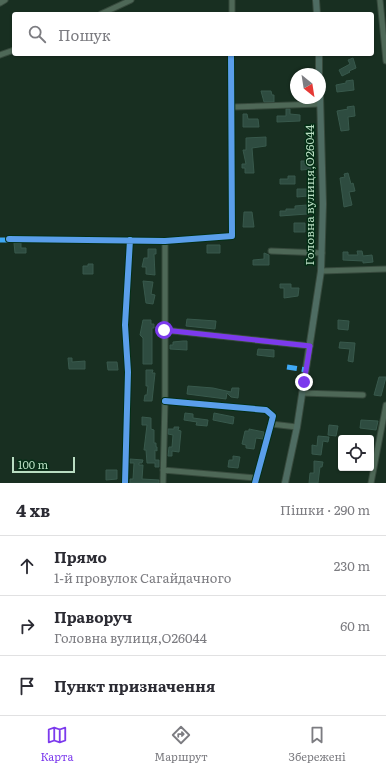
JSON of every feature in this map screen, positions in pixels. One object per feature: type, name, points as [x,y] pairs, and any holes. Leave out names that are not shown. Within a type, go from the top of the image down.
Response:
[{"type":"main road","points":[[316,0],[317,12]]},
{"type":"main road","points":[[318,56],[319,68]]},
{"type":"main road","name":"Головна вулиця,О26044","points":[[285,483],[297,428],[321,271],[323,204],[320,104]]},
{"type":"street","points":[[0,3],[5,0]]},
{"type":"street","points":[[106,12],[131,0]]},
{"type":"street","points":[[232,0],[232,12]]},
{"type":"street","points":[[380,0],[386,61]]},
{"type":"street","points":[[0,55],[12,51]]},
{"type":"street","points":[[10,239],[166,241],[232,236],[233,107],[231,56]]},
{"type":"street","points":[[233,107],[320,104]]},
{"type":"street","points":[[125,483],[128,372],[125,325],[130,240]]},
{"type":"street","points":[[163,483],[166,241]]},
{"type":"street","points":[[270,251],[322,253]]},
{"type":"street","points":[[321,271],[386,269]]},
{"type":"street","points":[[164,330],[310,346]]},
{"type":"street","points":[[302,393],[363,395]]},
{"type":"street","points":[[163,470],[255,480],[273,416],[266,410],[165,401]]},
{"type":"street","points":[[371,483],[386,405]]},
{"type":"street","points":[[271,424],[297,428]]},
{"type":"building","points":[[353,58],[356,68],[342,76],[339,70],[350,64],[348,60]]},
{"type":"building","points":[[353,80],[354,90],[337,92],[336,85]]},
{"type":"building","points":[[261,91],[271,91],[272,95],[274,95],[274,102],[264,102]]},
{"type":"building","points":[[354,106],[355,116],[348,117],[349,130],[341,131],[337,111]]},
{"type":"building","points":[[286,109],[290,109],[290,114],[300,115],[300,121],[277,122],[277,116],[286,116]]},
{"type":"building","points":[[243,114],[247,114],[248,119],[258,119],[259,127],[243,127]]},
{"type":"building","points":[[266,137],[266,146],[252,148],[254,173],[245,173],[245,168],[242,168],[242,164],[246,164],[243,150],[246,150],[246,138]]},
{"type":"building","points":[[301,161],[311,161],[312,169],[301,170]]},
{"type":"building","points":[[348,173],[355,191],[349,192],[352,205],[344,207],[340,178],[345,177],[344,174]]},
{"type":"building","points":[[288,176],[295,176],[295,184],[280,184],[280,179],[288,179]]},
{"type":"building","points":[[297,189],[308,189],[308,196],[297,197]]},
{"type":"building","points":[[307,205],[307,214],[280,216],[280,211],[295,209],[295,206]]},
{"type":"building","points":[[244,212],[252,212],[254,227],[243,227]]},
{"type":"building","points":[[294,223],[305,223],[305,232],[294,232]]},
{"type":"building","points":[[14,243],[21,243],[21,248],[26,248],[26,253],[15,253]]},
{"type":"building","points":[[207,245],[220,245],[220,253],[207,253]]},
{"type":"building","points":[[148,249],[156,249],[156,254],[154,254],[155,275],[146,274],[146,267],[142,267],[144,258],[148,258]]},
{"type":"building","points":[[357,251],[362,251],[363,256],[372,255],[373,262],[363,263],[363,261],[343,260],[343,252],[348,252],[348,255],[358,255]]},
{"type":"building","points":[[264,253],[269,255],[269,265],[253,265],[253,260],[264,259]]},
{"type":"building","points":[[88,264],[93,264],[93,274],[83,274],[83,266],[88,266]]},
{"type":"building","points":[[143,281],[153,282],[151,294],[155,295],[153,304],[146,303]]},
{"type":"building","points":[[280,284],[291,284],[291,288],[299,288],[298,296],[284,298],[284,288],[280,288]]},
{"type":"building","points":[[187,319],[216,321],[215,329],[186,326]]},
{"type":"building","points":[[143,320],[151,320],[151,324],[154,324],[154,328],[152,328],[152,364],[143,364],[143,338],[140,335]]},
{"type":"building","points":[[338,320],[349,321],[348,330],[338,329]]},
{"type":"building","points":[[187,341],[187,350],[170,349],[170,345],[173,345],[173,342]]},
{"type":"building","points":[[340,342],[355,343],[353,362],[348,361],[350,349],[339,348]]},
{"type":"building","points":[[258,349],[274,350],[274,357],[257,355]]},
{"type":"building","points":[[68,358],[72,358],[72,362],[85,361],[85,369],[69,369]]},
{"type":"building","points":[[107,362],[117,362],[118,370],[108,370]]},
{"type":"building","points":[[146,370],[153,370],[152,373],[155,373],[152,401],[144,401],[145,395],[147,395],[148,386],[146,386]]},
{"type":"building","points":[[379,377],[386,377],[381,396],[374,395]]},
{"type":"building","points":[[188,386],[213,388],[231,392],[232,388],[239,388],[238,398],[231,397],[227,393],[226,399],[187,394]]},
{"type":"building","points":[[185,413],[193,414],[193,418],[208,420],[207,426],[196,425],[197,422],[184,420]]},
{"type":"building","points":[[214,413],[234,417],[233,424],[213,420]]},
{"type":"building","points":[[142,417],[151,418],[151,429],[154,430],[154,443],[156,443],[157,447],[157,451],[155,450],[155,460],[159,460],[159,467],[155,467],[155,463],[147,463],[146,450],[144,450],[147,425],[142,425]]},
{"type":"building","points":[[361,420],[378,421],[376,430],[360,428]]},
{"type":"building","points":[[329,425],[338,426],[336,436],[328,435]]},
{"type":"building","points":[[174,427],[179,427],[178,430],[181,431],[179,452],[172,451],[172,456],[168,456],[169,447],[172,447],[173,435],[168,434],[168,429],[174,429]]},
{"type":"building","points":[[249,429],[264,432],[263,439],[256,438],[254,449],[246,448],[246,445],[242,444],[245,431],[249,431]]},
{"type":"building","points":[[318,436],[329,437],[328,442],[323,441],[321,455],[312,454],[312,445],[317,446]]},
{"type":"building","points":[[233,456],[240,457],[238,468],[228,467],[229,460],[233,460]]},
{"type":"building","points":[[130,459],[143,460],[142,463],[139,463],[139,465],[143,465],[142,479],[159,480],[159,483],[130,483],[130,479],[133,479],[134,463],[130,463]]},
{"type":"building","points":[[314,461],[323,462],[322,467],[320,467],[318,483],[309,483],[310,473],[314,473]]},
{"type":"building","points":[[106,470],[117,470],[117,479],[106,480]]},
{"type":"marked path","points":[[0,240],[12,240]]},
{"type":"marked path","points":[[287,367],[306,370]]},
{"type":"cycle path","points":[[9,239],[165,241],[232,236],[231,56]]},
{"type":"cycle path","points":[[125,483],[128,372],[125,325],[130,240]]},
{"type":"cycle path","points":[[165,401],[266,410],[273,416],[255,483]]},
{"type":"route","points":[[164,330],[310,346],[304,382]]}]
